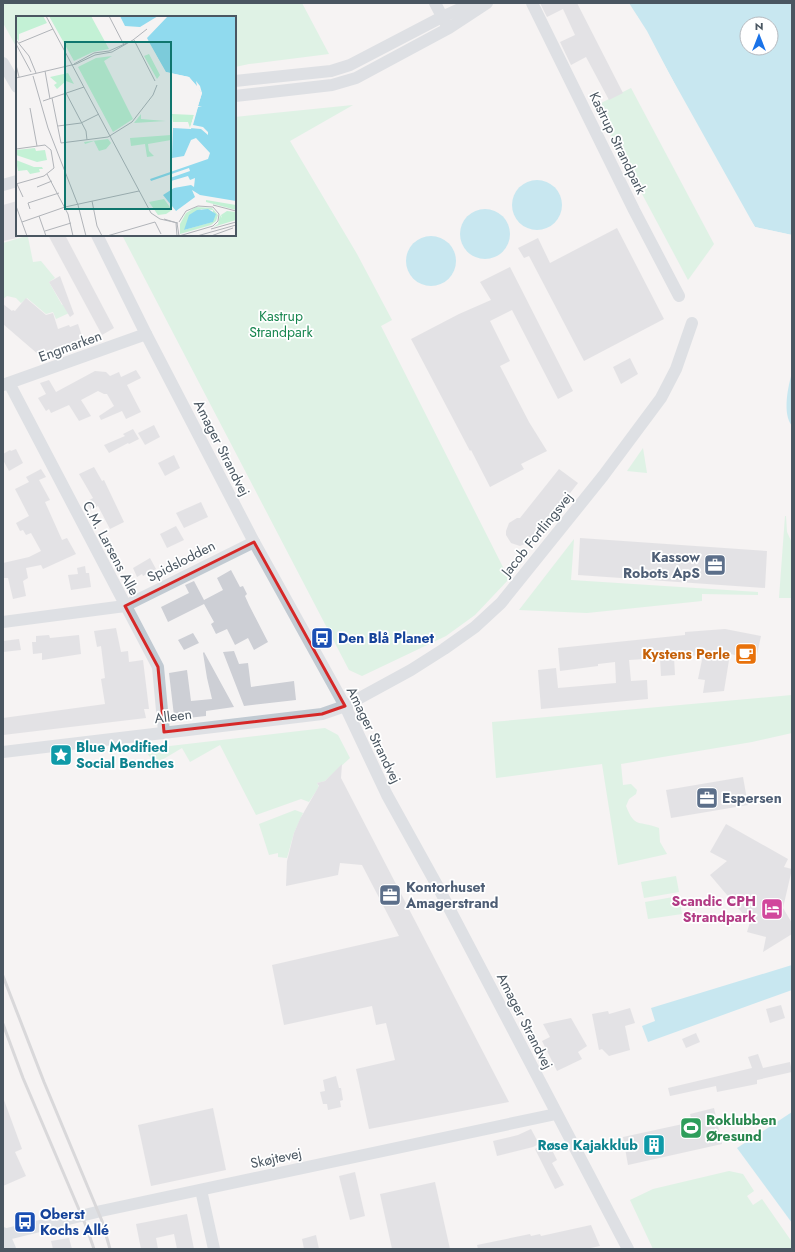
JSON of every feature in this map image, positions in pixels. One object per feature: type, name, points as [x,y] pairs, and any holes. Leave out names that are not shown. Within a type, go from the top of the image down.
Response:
[{"type":"street","points":[[435,3],[448,28]]},
{"type":"street","points":[[236,81],[331,71],[350,65],[442,16],[473,3]]},
{"type":"street","points":[[236,96],[332,85],[356,78],[448,28],[486,3]]},
{"type":"street","name":"Kastrup Strandpark","points":[[532,3],[634,210],[679,296]]},
{"type":"street","points":[[3,63],[16,85]]},
{"type":"street","points":[[3,185],[16,181]]},
{"type":"street","name":"Amager Strandvej","points":[[97,236],[146,334],[254,542],[345,706],[387,795],[438,888],[628,1248]]},
{"type":"street","name":"Jacob Fortlingsvej","points":[[345,706],[411,670],[444,649],[475,627],[501,603],[603,476],[661,398],[676,369],[692,323]]},
{"type":"street","name":"Engmarken","points":[[6,384],[146,334]]},
{"type":"street","name":"C.M. Larsens Alle","points":[[6,384],[158,667],[164,732]]},
{"type":"street","name":"Spidslodden","points":[[3,622],[125,606],[254,542]]},
{"type":"street","name":"Alleen","points":[[3,752],[322,714],[345,706]]},
{"type":"street","name":"Skøjtevej","points":[[3,1234],[101,1211],[556,1114]]},
{"type":"street","points":[[201,1190],[214,1249]]},
{"type":"street","points":[[3,1234],[10,1249]]},
{"type":"highlighted area","points":[[254,542],[345,706],[322,714],[164,732],[158,667],[125,606]]},
{"type":"green space","points":[[3,3],[302,3],[329,54],[236,67],[236,16],[16,16],[16,46],[3,23]]},
{"type":"green space","points":[[631,88],[714,244],[688,280],[595,106]]},
{"type":"green space","name":"Kastrup Strandpark","points":[[353,105],[290,141],[357,254],[392,320],[381,326],[509,579],[475,615],[446,636],[362,676],[349,670],[123,236],[236,236],[236,117]]},
{"type":"green space","points":[[32,236],[28,237],[33,262],[41,261],[55,278],[49,282],[62,305],[69,301],[69,313],[56,319],[53,312],[46,314],[27,298],[21,303],[16,298],[7,296],[3,299],[3,243]]},
{"type":"green space","points":[[643,448],[647,473],[627,471]]},
{"type":"green space","points":[[785,516],[787,532],[792,543],[792,598],[779,598]]},
{"type":"green space","points":[[574,539],[571,580],[758,592],[758,595],[702,594],[702,601],[587,613],[519,610]]},
{"type":"green space","points":[[792,695],[792,733],[752,742],[621,764],[623,785],[631,784],[637,790],[636,794],[629,799],[626,806],[629,813],[638,823],[659,828],[660,842],[667,854],[618,865],[602,764],[496,778],[492,722]]},
{"type":"green space","points":[[325,728],[338,735],[350,758],[325,781],[317,783],[319,787],[309,802],[301,799],[256,815],[220,745],[190,762],[182,748],[155,764],[144,749]]},
{"type":"green space","points":[[295,810],[303,813],[294,833],[287,858],[278,857],[278,853],[269,855],[259,824]]},
{"type":"green space","points":[[676,876],[679,892],[644,898],[641,882]]},
{"type":"green space","points":[[679,896],[682,914],[648,919],[645,902]]},
{"type":"green space","points":[[729,1171],[743,1174],[754,1191],[747,1196],[753,1205],[762,1199],[792,1242],[792,1249],[653,1249],[630,1200],[653,1189]]},
{"type":"water","points":[[629,3],[792,3],[792,235],[755,227],[728,186],[647,31]]},
{"type":"water","points":[[537,180],[546,182],[555,187],[560,196],[562,205],[560,214],[555,223],[546,228],[537,230],[528,228],[519,223],[514,214],[512,205],[514,196],[519,187],[528,182]]},
{"type":"water","points":[[485,209],[494,211],[503,216],[508,225],[510,234],[508,243],[503,252],[494,257],[485,259],[476,257],[467,252],[462,243],[460,234],[462,225],[467,216],[476,211]]},
{"type":"water","points":[[431,236],[440,238],[449,243],[454,252],[456,261],[454,270],[449,279],[440,284],[431,286],[422,284],[413,279],[408,270],[406,261],[408,252],[413,243],[422,238]]},
{"type":"water","points":[[792,373],[792,426],[787,414],[787,400]]},
{"type":"water","points":[[792,965],[792,990],[648,1042],[642,1026],[655,1021],[651,1008]]},
{"type":"water","points":[[792,1112],[792,1223],[737,1148]]},
{"type":"pier","points":[[637,16],[755,227],[792,235],[792,237],[753,228],[727,187],[645,32],[635,17]]},
{"type":"building","points":[[540,3],[577,3],[623,93],[609,100],[586,57],[571,65],[560,42],[575,35],[563,9],[547,17]]},
{"type":"building","points":[[16,201],[17,238],[3,241],[3,205]]},
{"type":"building","points":[[617,228],[664,319],[584,361],[529,256],[524,258],[518,248],[538,238],[550,263]]},
{"type":"building","points":[[49,236],[66,236],[114,328],[102,335]]},
{"type":"building","points":[[510,267],[573,391],[558,399],[512,310],[490,321],[510,361],[500,366],[529,422],[547,451],[521,464],[524,469],[490,487],[411,339],[459,314],[491,300],[480,282]]},
{"type":"building","points":[[60,276],[74,314],[70,317],[49,282]]},
{"type":"building","points":[[26,298],[46,315],[53,313],[58,329],[69,325],[70,327],[78,324],[83,339],[39,355],[3,324],[3,304],[12,311],[15,311]]},
{"type":"building","points":[[630,358],[638,374],[621,384],[613,367]]},
{"type":"building","points":[[136,370],[141,378],[127,385],[141,412],[126,419],[122,411],[101,420],[99,416],[114,406],[107,394],[98,391],[81,400],[91,416],[79,421],[69,405],[51,413],[49,409],[46,411],[38,398],[46,394],[40,383],[49,380],[56,392],[95,371],[106,372],[110,376],[119,372],[121,377]]},
{"type":"building","points":[[154,425],[160,437],[145,445],[138,433]]},
{"type":"building","points":[[133,429],[139,439],[109,453],[104,445],[125,436],[123,434]]},
{"type":"building","points":[[16,449],[23,463],[9,471],[3,460],[3,454],[10,450]]},
{"type":"building","points":[[174,455],[180,468],[165,476],[158,463]]},
{"type":"building","points":[[94,467],[102,481],[104,480],[124,522],[110,529],[98,506],[91,510],[86,502],[93,498],[79,474]]},
{"type":"building","points":[[41,469],[46,477],[39,480],[50,500],[45,502],[62,540],[67,538],[76,554],[43,569],[41,565],[26,568],[28,578],[23,581],[26,596],[13,599],[8,578],[3,578],[3,563],[29,557],[41,551],[31,533],[26,535],[23,530],[20,531],[16,523],[29,516],[15,489],[29,482],[26,477]]},
{"type":"building","points":[[559,469],[578,483],[542,529],[537,526],[532,539],[529,542],[520,546],[511,543],[506,535],[509,523],[517,518],[520,518]]},
{"type":"building","points":[[201,502],[208,517],[184,528],[176,513]]},
{"type":"building","points":[[176,526],[184,540],[167,548],[160,534]]},
{"type":"building","points":[[580,538],[767,551],[765,588],[578,575]]},
{"type":"building","points":[[150,558],[156,569],[143,576],[142,574],[137,577],[133,568]]},
{"type":"building","points":[[85,566],[86,573],[89,573],[91,587],[71,590],[68,575],[78,574],[77,568]]},
{"type":"building","points":[[231,570],[240,587],[243,586],[247,594],[245,596],[249,605],[268,642],[254,650],[248,638],[235,645],[227,629],[216,634],[211,624],[214,622],[204,604],[168,622],[161,607],[189,593],[185,585],[194,581],[204,600],[223,590],[217,578]]},
{"type":"building","points":[[116,628],[121,652],[128,651],[129,662],[143,660],[149,709],[144,709],[146,718],[3,735],[3,718],[105,704],[101,679],[105,678],[101,646],[97,647],[94,631]]},
{"type":"building","points":[[725,629],[761,636],[756,659],[730,654],[724,691],[703,693],[705,680],[698,679],[703,655],[674,657],[675,675],[661,676],[660,658],[629,660],[631,681],[647,680],[648,699],[541,709],[538,670],[556,668],[558,688],[616,683],[615,662],[598,664],[598,666],[560,671],[558,648],[685,635],[685,632]]},
{"type":"building","points":[[193,633],[199,643],[184,650],[178,640]]},
{"type":"building","points":[[49,635],[50,638],[79,635],[81,654],[42,660],[42,653],[33,654],[32,642],[36,642],[36,636]]},
{"type":"building","points":[[19,639],[21,650],[3,652],[3,641]]},
{"type":"building","points":[[234,651],[239,664],[248,663],[251,687],[294,681],[296,700],[244,706],[223,652]]},
{"type":"building","points":[[204,652],[234,707],[206,711],[206,716],[178,719],[174,716],[169,673],[187,670],[191,701],[212,699],[207,678]]},
{"type":"building","points":[[342,764],[341,778],[509,1102],[369,1129],[356,1069],[395,1060],[386,1023],[376,1025],[372,1006],[284,1025],[272,965],[399,936],[362,865],[340,863],[338,875],[286,886],[287,861],[294,833],[300,819],[319,786],[317,783],[325,781]]},
{"type":"building","name":"Espersen","points":[[743,777],[748,805],[671,818],[666,790]]},
{"type":"building","points":[[726,824],[788,859],[784,867],[792,869],[783,908],[792,923],[792,934],[763,952],[766,937],[747,932],[750,922],[710,875],[727,861],[710,852]]},
{"type":"building","points":[[781,1005],[785,1018],[770,1023],[766,1009]]},
{"type":"building","points":[[630,1008],[635,1023],[625,1026],[630,1050],[609,1056],[602,1049],[599,1050],[592,1014],[608,1011],[609,1014]]},
{"type":"building","points":[[571,1018],[587,1046],[578,1052],[582,1059],[557,1071],[542,1041],[550,1037],[543,1024]]},
{"type":"building","points":[[696,1033],[700,1042],[686,1048],[682,1039]]},
{"type":"building","points":[[758,1054],[763,1068],[790,1062],[792,1072],[757,1080],[757,1084],[717,1092],[716,1086],[670,1096],[668,1088],[752,1068],[748,1057]]},
{"type":"building","points":[[336,1076],[339,1088],[341,1088],[343,1100],[340,1101],[341,1107],[328,1110],[327,1104],[323,1104],[320,1092],[325,1091],[323,1080]]},
{"type":"building","points":[[3,1100],[22,1149],[15,1152],[26,1176],[3,1186]]},
{"type":"building","points":[[213,1108],[226,1170],[151,1186],[138,1125]]},
{"type":"building","points":[[714,1108],[722,1144],[628,1165],[623,1137],[692,1122],[690,1114]]},
{"type":"building","points":[[531,1129],[539,1144],[533,1147],[497,1156],[493,1141],[518,1135]]},
{"type":"building","points":[[548,1142],[557,1160],[552,1163],[564,1185],[555,1189],[535,1149]]},
{"type":"building","points":[[355,1172],[365,1216],[350,1220],[339,1176]]},
{"type":"building","points":[[435,1182],[450,1249],[392,1249],[380,1194]]},
{"type":"building","points":[[187,1214],[194,1249],[177,1249],[174,1234],[156,1238],[158,1249],[141,1249],[136,1224]]},
{"type":"building","points":[[591,1225],[600,1246],[586,1249],[478,1249],[477,1245],[530,1234],[531,1236],[540,1234],[541,1236]]},
{"type":"building","points":[[316,1235],[319,1249],[304,1249],[302,1239]]},
{"type":"building","points":[[69,1238],[72,1249],[53,1249],[51,1241]]},
{"type":"railway","points":[[3,976],[44,1082],[102,1221],[110,1249]]},
{"type":"railway","points":[[3,1024],[23,1078],[86,1226],[94,1249]]},
{"type":"place","name":"Kassow Robots ApS","points":[[715,565]]},
{"type":"place","name":"Den Blå Planet","points":[[322,638]]},
{"type":"place","name":"Kystens Perle","points":[[746,654]]},
{"type":"place","name":"Blue Modified Social Benches","points":[[61,755]]},
{"type":"place","name":"Espersen","points":[[707,798]]},
{"type":"place","name":"Kontorhuset Amagerstrand","points":[[390,895]]},
{"type":"place","name":"Scandic CPH Strandpark","points":[[772,909]]},
{"type":"place","name":"Roklubben Øresund","points":[[691,1128]]},
{"type":"place","name":"Røse Kajakklub","points":[[654,1145]]},
{"type":"place","name":"Oberst Kochs Allé","points":[[25,1222]]}]
